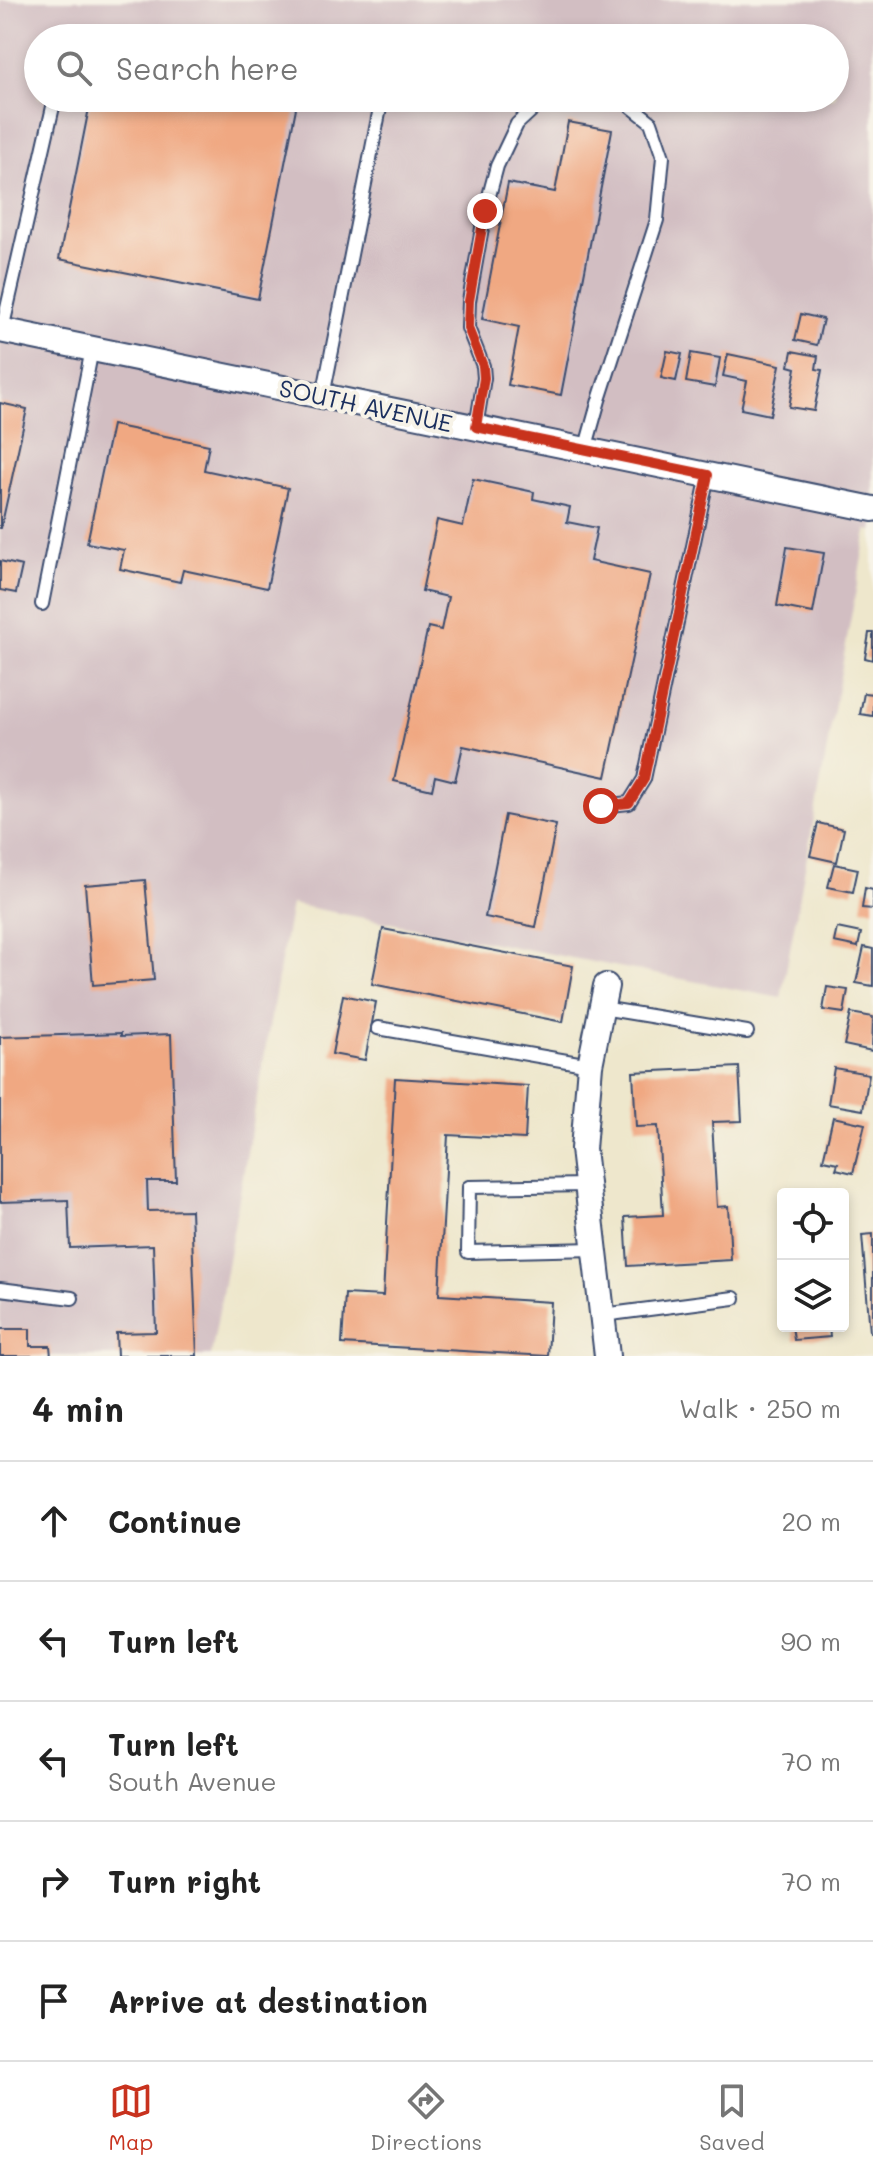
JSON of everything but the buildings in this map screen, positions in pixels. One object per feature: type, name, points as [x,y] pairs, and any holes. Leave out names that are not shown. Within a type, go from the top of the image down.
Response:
[{"type":"street","name":"SOUTH AVENUE","points":[[1,330],[873,509]]},
{"type":"street","points":[[604,997],[590,1065],[583,1149],[607,1356]]},
{"type":"lane","points":[[1,330],[52,112]]},
{"type":"lane","points":[[323,396],[379,112]]},
{"type":"lane","points":[[476,427],[484,378],[483,366],[468,328],[469,301],[485,211],[497,166],[517,124],[530,112]]},
{"type":"lane","points":[[585,450],[657,220],[663,157],[651,122],[638,112]]},
{"type":"lane","points":[[42,604],[92,349]]},
{"type":"lane","points":[[601,806],[629,803],[644,779],[708,475]]},
{"type":"lane","points":[[604,997],[747,1032]]},
{"type":"lane","points":[[378,1028],[590,1065]]},
{"type":"lane","points":[[587,1185],[469,1187],[468,1252],[595,1249]]},
{"type":"lane","points":[[0,1289],[72,1298]]},
{"type":"lane","points":[[603,1315],[734,1298]]},
{"type":"shaded area","points":[[0,0],[873,0],[873,531],[867,530],[781,998],[291,904],[211,1356],[0,1356]]},
{"type":"route","points":[[485,211],[469,301],[468,328],[483,366],[484,378],[476,427],[708,475],[644,779],[629,803],[601,806]]}]
